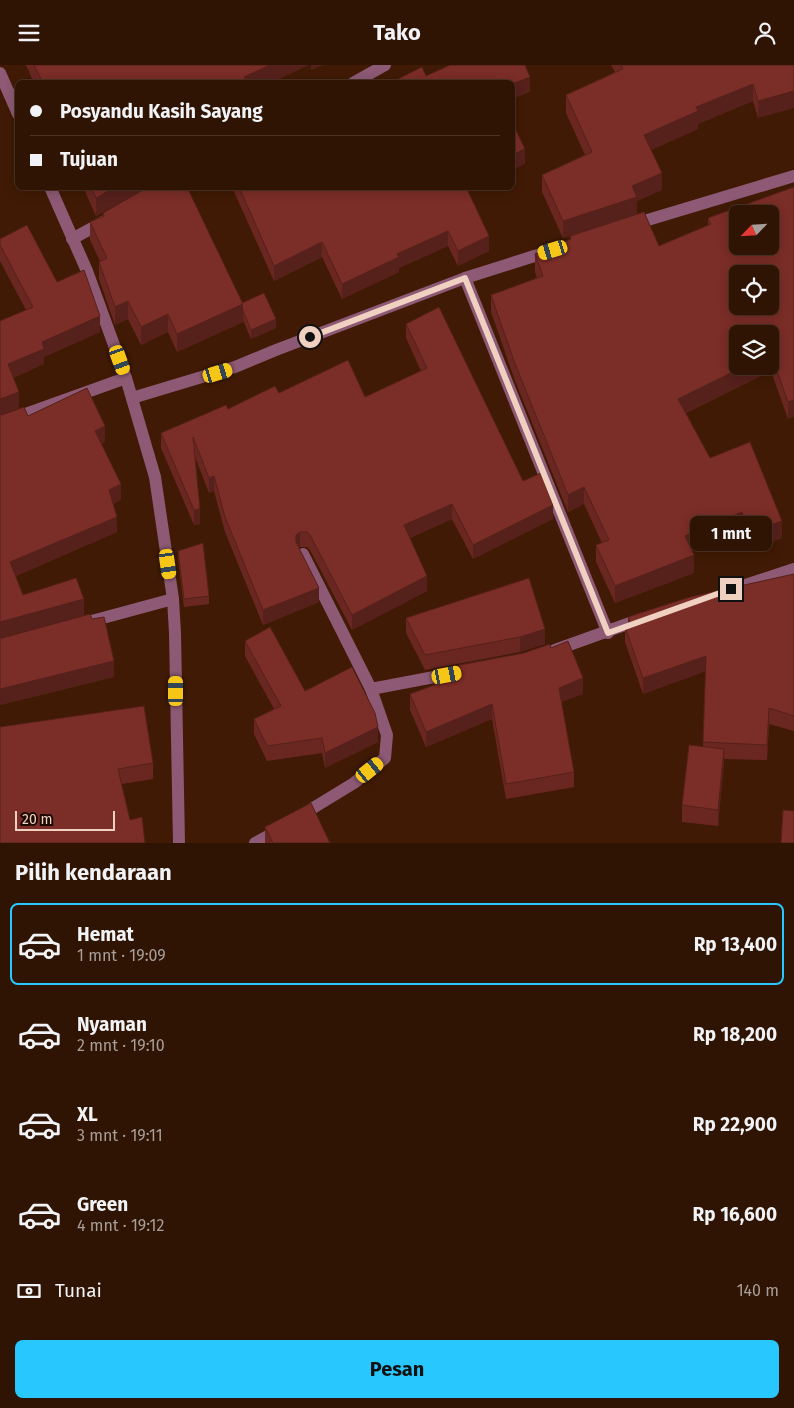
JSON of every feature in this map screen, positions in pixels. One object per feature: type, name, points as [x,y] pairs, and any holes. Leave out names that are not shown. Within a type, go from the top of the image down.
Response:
[{"type":"street","points":[[358,80],[385,65]]},
{"type":"street","points":[[0,73],[15,107]]},
{"type":"street","points":[[621,229],[794,177]]},
{"type":"street","points":[[51,190],[87,271],[126,378],[155,477],[173,599],[179,843]]},
{"type":"street","points":[[72,239],[114,215]]},
{"type":"street","points":[[132,398],[235,367],[276,349],[465,278],[566,246]]},
{"type":"street","points":[[465,278],[608,633]]},
{"type":"street","points":[[0,423],[126,378]]},
{"type":"street","points":[[255,843],[354,783],[385,758],[388,735],[371,689],[303,554]]},
{"type":"street","points":[[722,592],[794,569]]},
{"type":"street","points":[[72,627],[173,599]]},
{"type":"street","points":[[541,654],[608,633],[657,613]]},
{"type":"street","points":[[371,689],[466,671]]},
{"type":"building","points":[[34,65],[270,65],[244,77],[246,80],[42,80]]},
{"type":"building","points":[[450,65],[525,65],[530,77],[515,83],[515,80],[396,80],[422,67],[426,76]]},
{"type":"building","points":[[621,65],[794,65],[794,91],[758,101],[753,84],[696,107],[698,111],[644,135],[662,173],[632,186],[637,197],[563,221],[542,175],[592,152],[566,95],[623,69]]},
{"type":"building","points":[[515,128],[525,149],[515,154]]},
{"type":"building","points":[[794,187],[794,400],[788,402],[778,375],[779,325],[729,325],[729,374],[678,399],[710,458],[750,442],[782,521],[750,533],[742,512],[685,536],[694,555],[615,586],[596,545],[609,540],[584,487],[568,495],[514,361],[491,295],[543,276],[535,254],[571,239],[570,236],[644,212],[659,246],[711,224],[708,218],[729,210],[729,255],[779,255],[779,205],[744,205]]},
{"type":"building","points":[[92,190],[110,190],[96,198]]},
{"type":"building","points":[[143,190],[188,190],[243,304],[177,334],[168,314],[141,327],[128,301],[115,307],[99,262],[107,258],[90,222],[104,216],[103,213]]},
{"type":"building","points":[[240,190],[467,190],[489,236],[458,251],[448,231],[397,254],[399,257],[342,284],[322,242],[274,266]]},
{"type":"building","points":[[27,225],[57,282],[84,270],[100,316],[42,342],[44,349],[8,364],[19,392],[0,399],[0,321],[33,307],[0,245],[0,239]]},
{"type":"building","points":[[264,293],[276,319],[251,330],[243,311],[242,303]]},
{"type":"building","points":[[439,307],[523,481],[541,473],[553,505],[473,545],[452,504],[404,525],[427,576],[352,615],[310,535],[307,532],[300,532],[296,535],[296,542],[319,588],[263,610],[225,517],[214,476],[209,478],[193,437],[200,509],[194,510],[161,433],[226,405],[228,409],[275,386],[279,393],[348,360],[365,397],[427,368],[406,324]]},
{"type":"building","points":[[87,388],[105,426],[95,431],[121,484],[109,490],[117,517],[10,562],[23,595],[76,578],[84,599],[0,622],[0,414],[2,415],[24,407],[28,416]]},
{"type":"building","points":[[203,543],[209,596],[184,599],[178,551]]},
{"type":"building","points":[[794,574],[794,716],[769,708],[767,745],[703,742],[706,656],[643,678],[625,627],[631,624],[628,617],[690,597]]},
{"type":"building","points":[[529,578],[545,629],[520,637],[425,655],[406,618]]},
{"type":"building","points":[[90,614],[92,619],[104,617],[114,661],[0,689],[0,638]]},
{"type":"building","points":[[270,627],[305,691],[352,667],[375,713],[378,727],[325,753],[322,738],[267,746],[254,719],[281,706],[245,641]]},
{"type":"building","points":[[568,641],[583,678],[559,688],[574,772],[506,784],[492,704],[426,732],[410,694],[440,683],[433,670],[524,653],[550,644],[551,648]]},
{"type":"building","points":[[144,706],[153,763],[118,769],[130,820],[142,817],[145,843],[0,843],[0,727]]},
{"type":"building","points":[[689,745],[724,749],[718,810],[682,805]]},
{"type":"building","points":[[311,803],[330,843],[273,843],[265,827]]},
{"type":"building","points":[[783,810],[794,811],[794,843],[781,843]]},
{"type":"route","points":[[310,337],[465,278],[608,633],[657,613],[731,589]]}]
